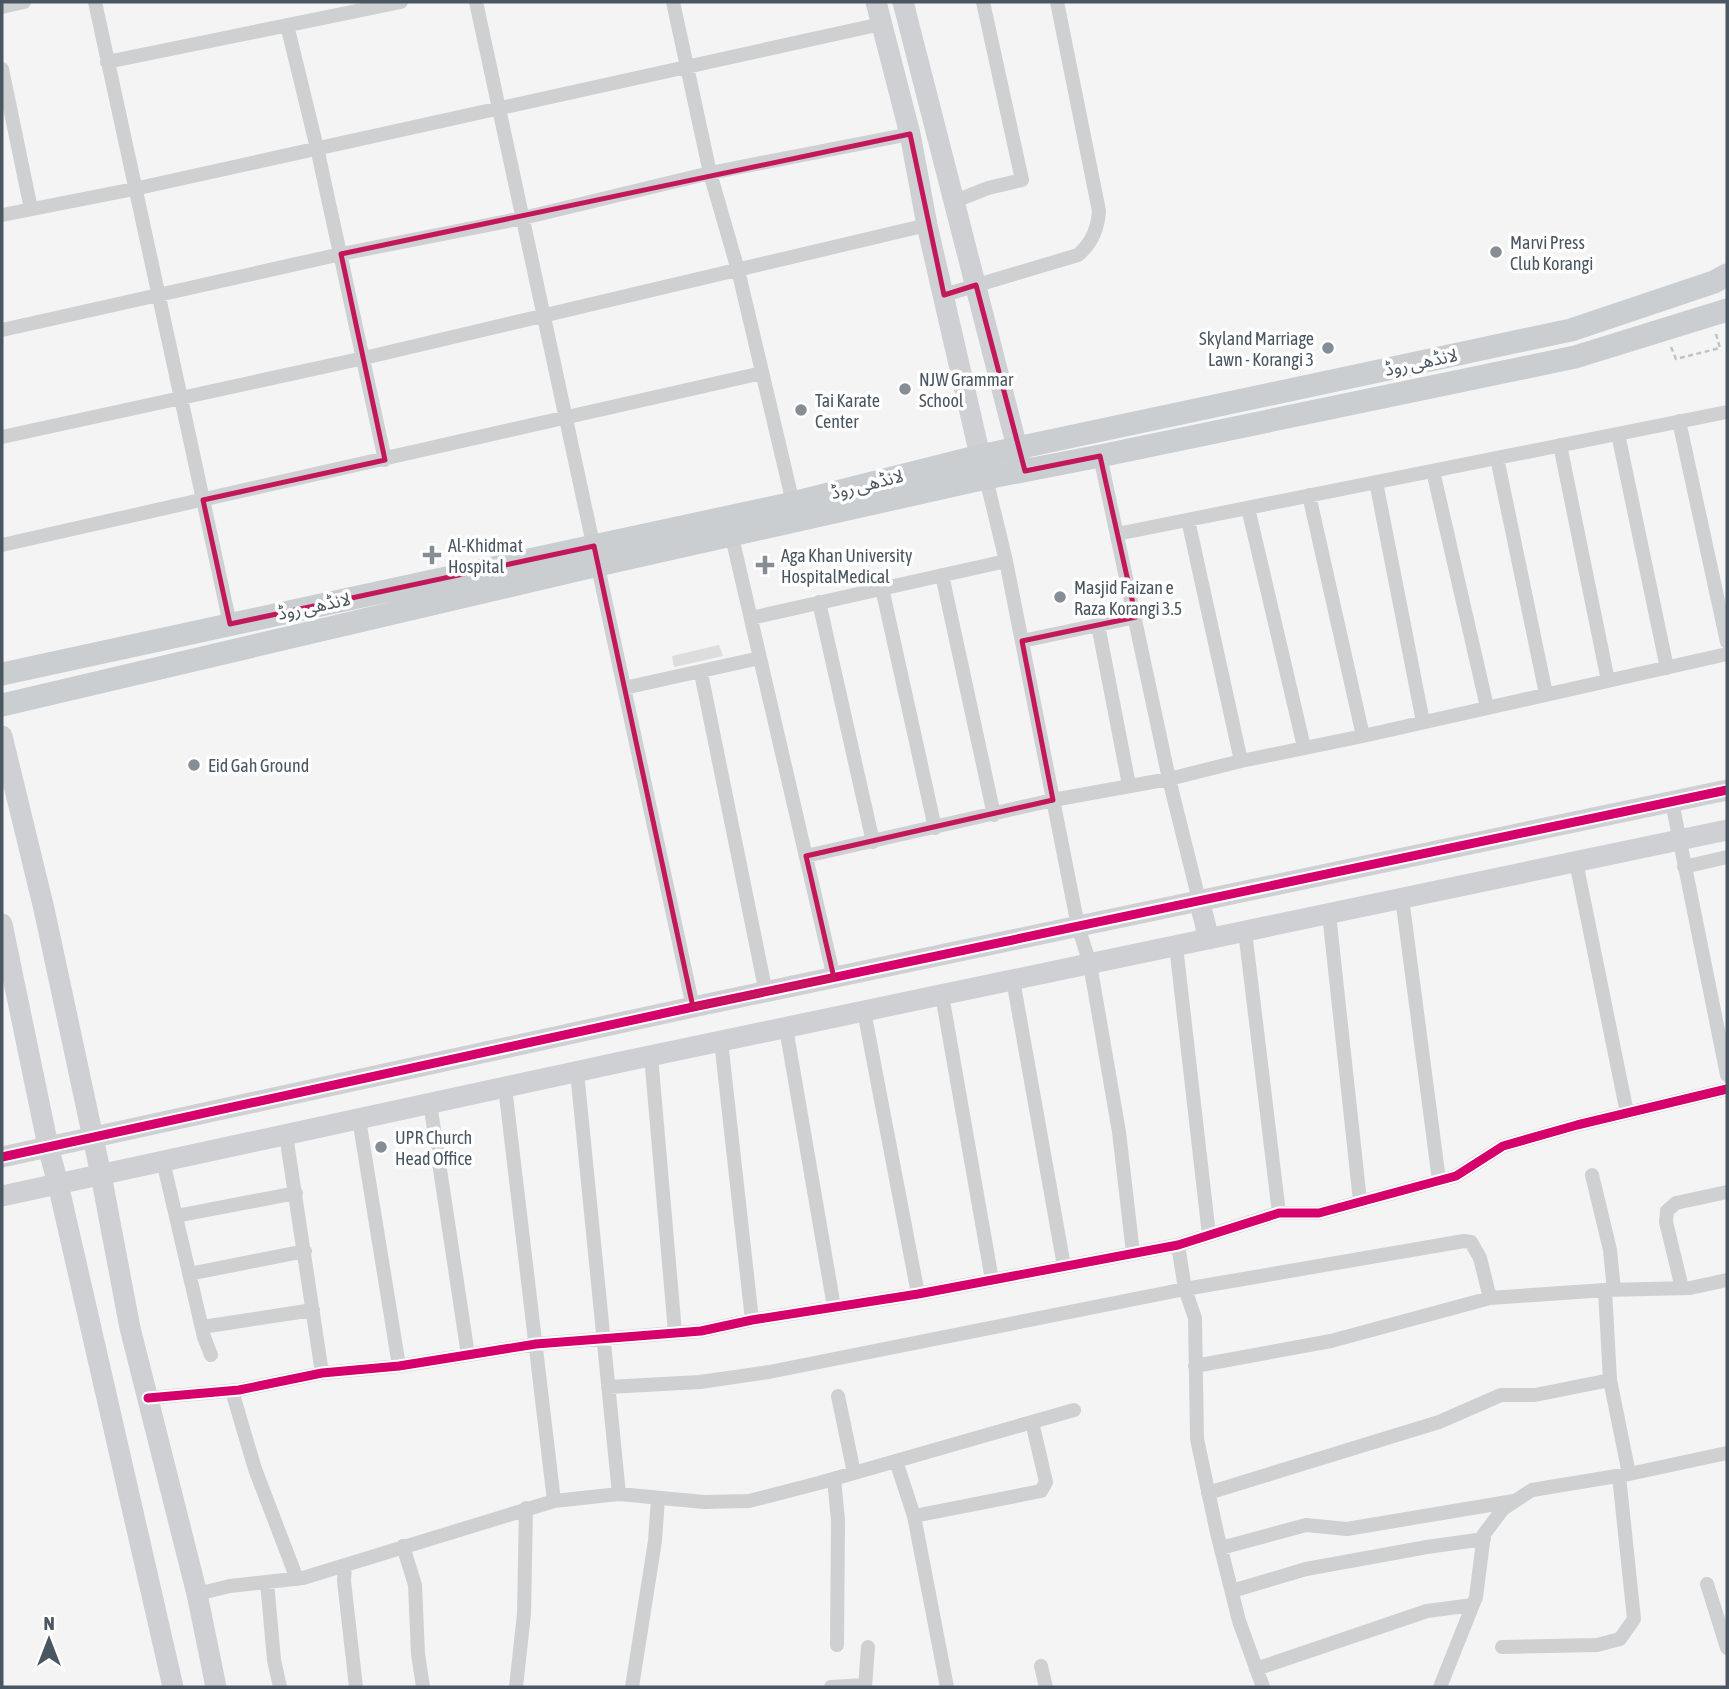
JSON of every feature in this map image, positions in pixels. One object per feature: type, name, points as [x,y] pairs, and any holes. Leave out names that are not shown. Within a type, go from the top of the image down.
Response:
[{"type":"main road","name":"لانڈھی روڈ","points":[[2,705],[596,556],[793,503],[1021,460],[1571,330],[1714,282],[1727,275]]},
{"type":"main road","name":"لانڈھی روڈ","points":[[1021,460],[1100,456],[1575,357],[1727,310]]},
{"type":"main road","name":"لانڈھی روڈ","points":[[2,674],[230,624],[596,556],[732,537],[983,467]]},
{"type":"street","points":[[2,6],[23,2]]},
{"type":"street","points":[[94,2],[230,624]]},
{"type":"street","points":[[107,62],[401,2]]},
{"type":"street","points":[[476,2],[693,1007]]},
{"type":"street","points":[[673,2],[710,173],[738,270],[793,503]]},
{"type":"street","points":[[876,2],[910,134],[927,225],[1006,561],[1078,926],[1090,964],[1119,1132],[1133,1253]]},
{"type":"street","points":[[903,2],[1021,460]]},
{"type":"street","points":[[953,202],[988,188],[1022,180],[983,2]]},
{"type":"street","points":[[944,295],[1078,255],[1088,247],[1098,226],[1099,211],[1057,2]]},
{"type":"street","points":[[2,215],[134,189],[881,24]]},
{"type":"street","points":[[287,25],[386,460]]},
{"type":"street","points":[[2,69],[31,209]]},
{"type":"street","points":[[2,330],[341,254],[523,218],[710,173],[910,134]]},
{"type":"street","points":[[2,438],[364,358],[927,225]]},
{"type":"street","points":[[2,528],[4,544],[386,460],[762,373]]},
{"type":"street","points":[[1117,534],[1727,412]]},
{"type":"street","points":[[1679,421],[1727,642]]},
{"type":"street","points":[[1618,434],[1667,668]]},
{"type":"street","points":[[1560,445],[1608,681]]},
{"type":"street","points":[[1100,456],[1169,779],[1209,939]]},
{"type":"street","points":[[1497,458],[1546,694]]},
{"type":"street","points":[[1433,471],[1487,707]]},
{"type":"street","points":[[1376,482],[1423,722]]},
{"type":"street","points":[[1309,495],[1363,736]]},
{"type":"street","points":[[1248,508],[1304,747]]},
{"type":"street","points":[[1188,520],[1241,761]]},
{"type":"street","points":[[732,537],[834,978]]},
{"type":"street","points":[[751,618],[1006,561]]},
{"type":"street","points":[[942,575],[994,815]]},
{"type":"street","points":[[883,588],[935,828]]},
{"type":"street","points":[[819,602],[873,842]]},
{"type":"street","points":[[1022,641],[1136,617]]},
{"type":"street","points":[[1098,625],[1129,785]]},
{"type":"street","points":[[806,856],[1053,800],[1169,779],[1727,654]]},
{"type":"street","points":[[624,688],[760,658]]},
{"type":"street","points":[[701,673],[777,990],[791,1026],[834,1307]]},
{"type":"street","points":[[2,736],[44,909],[101,1175],[130,1328],[197,1594],[216,1687]]},
{"type":"street","points":[[2,1157],[693,1007],[1727,790]]},
{"type":"street","points":[[1672,802],[1727,1073]]},
{"type":"street","points":[[2,1196],[791,1026],[1727,830]]},
{"type":"street","points":[[1684,867],[1727,858]]},
{"type":"street","points":[[1576,862],[1627,1113]]},
{"type":"street","points":[[1402,898],[1439,1180]]},
{"type":"street","points":[[1329,914],[1360,1201]]},
{"type":"street","points":[[2,924],[48,1146],[173,1687]]},
{"type":"street","points":[[1245,931],[1279,1213]]},
{"type":"street","points":[[1176,946],[1209,1235]]},
{"type":"street","points":[[1013,980],[1063,1266]]},
{"type":"street","points":[[942,995],[992,1280]]},
{"type":"street","points":[[864,1011],[918,1294]]},
{"type":"street","points":[[721,1041],[752,1320]]},
{"type":"street","points":[[651,1056],[675,1332]]},
{"type":"street","points":[[577,1072],[619,1494]]},
{"type":"street","points":[[354,1081],[362,1118],[399,1366]]},
{"type":"street","points":[[505,1087],[554,1501]]},
{"type":"street","points":[[148,1398],[232,1391],[322,1373],[399,1366],[536,1344],[702,1331],[1178,1245],[1279,1213],[1319,1213],[1456,1176],[1503,1146],[1727,1089]]},
{"type":"street","points":[[430,1103],[468,1355]]},
{"type":"street","points":[[286,1135],[322,1373]]},
{"type":"street","points":[[163,1161],[211,1355]]},
{"type":"street","points":[[1502,1647],[1597,1645],[1620,1639],[1634,1619],[1624,1475],[1610,1380],[1610,1250],[1592,1175]]},
{"type":"street","points":[[1682,1288],[1666,1222],[1667,1210],[1676,1203],[1727,1192]]},
{"type":"street","points":[[176,1216],[296,1193]]},
{"type":"street","points":[[608,1387],[700,1382],[769,1372],[1185,1289],[1464,1241],[1471,1242],[1479,1258],[1490,1298]]},
{"type":"street","points":[[1178,1245],[1185,1289],[1195,1318],[1197,1439],[1232,1591],[1263,1687]]},
{"type":"street","points":[[189,1274],[304,1251]]},
{"type":"street","points":[[1195,1366],[1331,1341],[1490,1298],[1682,1288],[1727,1280]]},
{"type":"street","points":[[202,1327],[313,1310]]},
{"type":"street","points":[[1208,1493],[1439,1422],[1501,1395],[1535,1395],[1610,1380]]},
{"type":"street","points":[[232,1391],[255,1469],[297,1579]]},
{"type":"street","points":[[838,1396],[854,1473]]},
{"type":"street","points":[[197,1594],[230,1586],[297,1579],[554,1501],[619,1494],[704,1502],[749,1501],[1074,1410]]},
{"type":"street","points":[[914,1516],[1041,1491],[1045,1482],[1032,1422]]},
{"type":"street","points":[[1440,1687],[1476,1597],[1484,1534],[1503,1509],[1532,1490],[1624,1475],[1727,1453]]},
{"type":"street","points":[[896,1461],[914,1516],[947,1687]]},
{"type":"street","points":[[834,1479],[838,1520],[837,1645]]},
{"type":"street","points":[[632,1687],[655,1541],[657,1498]]},
{"type":"street","points":[[1221,1548],[1306,1525],[1347,1529],[1518,1500]]},
{"type":"street","points":[[516,1687],[524,1614],[526,1508]]},
{"type":"street","points":[[1232,1591],[1306,1569],[1484,1539]]},
{"type":"street","points":[[404,1546],[415,1586],[418,1654],[423,1687]]},
{"type":"street","points":[[345,1566],[344,1581],[356,1687]]},
{"type":"street","points":[[267,1582],[274,1660],[280,1687]]},
{"type":"street","points":[[1707,1584],[1727,1648]]},
{"type":"street","points":[[1256,1669],[1427,1611],[1473,1605]]},
{"type":"street","points":[[831,1687],[865,1686],[868,1647]]},
{"type":"street","points":[[1041,1666],[1046,1687]]},
{"type":"path","points":[[1676,359],[1720,348]]},
{"type":"highlighted area","points":[[910,134],[944,295],[976,285],[1025,471],[1100,456],[1136,617],[1022,641],[1053,800],[806,856],[834,978],[693,1007],[594,546],[230,624],[203,500],[385,460],[341,254]]},
{"type":"building","points":[[719,645],[723,656],[674,667],[672,656]]},
{"type":"cycle path","points":[[2,1157],[693,1007],[1727,790]]},
{"type":"cycle path","points":[[148,1398],[239,1390],[322,1373],[399,1366],[536,1344],[701,1331],[1178,1245],[1279,1213],[1319,1213],[1456,1176],[1503,1146],[1577,1125],[1727,1089]]},
{"type":"place","name":"Marvi Press Club Korangi","points":[[1496,252]]},
{"type":"place","name":"Skyland Marriage Lawn - Korangi 3","points":[[1328,348]]},
{"type":"place","name":"NJW Grammar School","points":[[905,389]]},
{"type":"place","name":"Tai Karate Center","points":[[801,410]]},
{"type":"place","name":"Al-Khidmat Hospital","points":[[432,555]]},
{"type":"place","name":"Aga Khan University HospitalMedical","points":[[765,565]]},
{"type":"place","name":"Masjid Faizan e Raza Korangi 3.5","points":[[1060,597]]},
{"type":"place","name":"Eid Gah Ground","points":[[194,765]]},
{"type":"place","name":"UPR Church Head Office","points":[[381,1147]]}]
